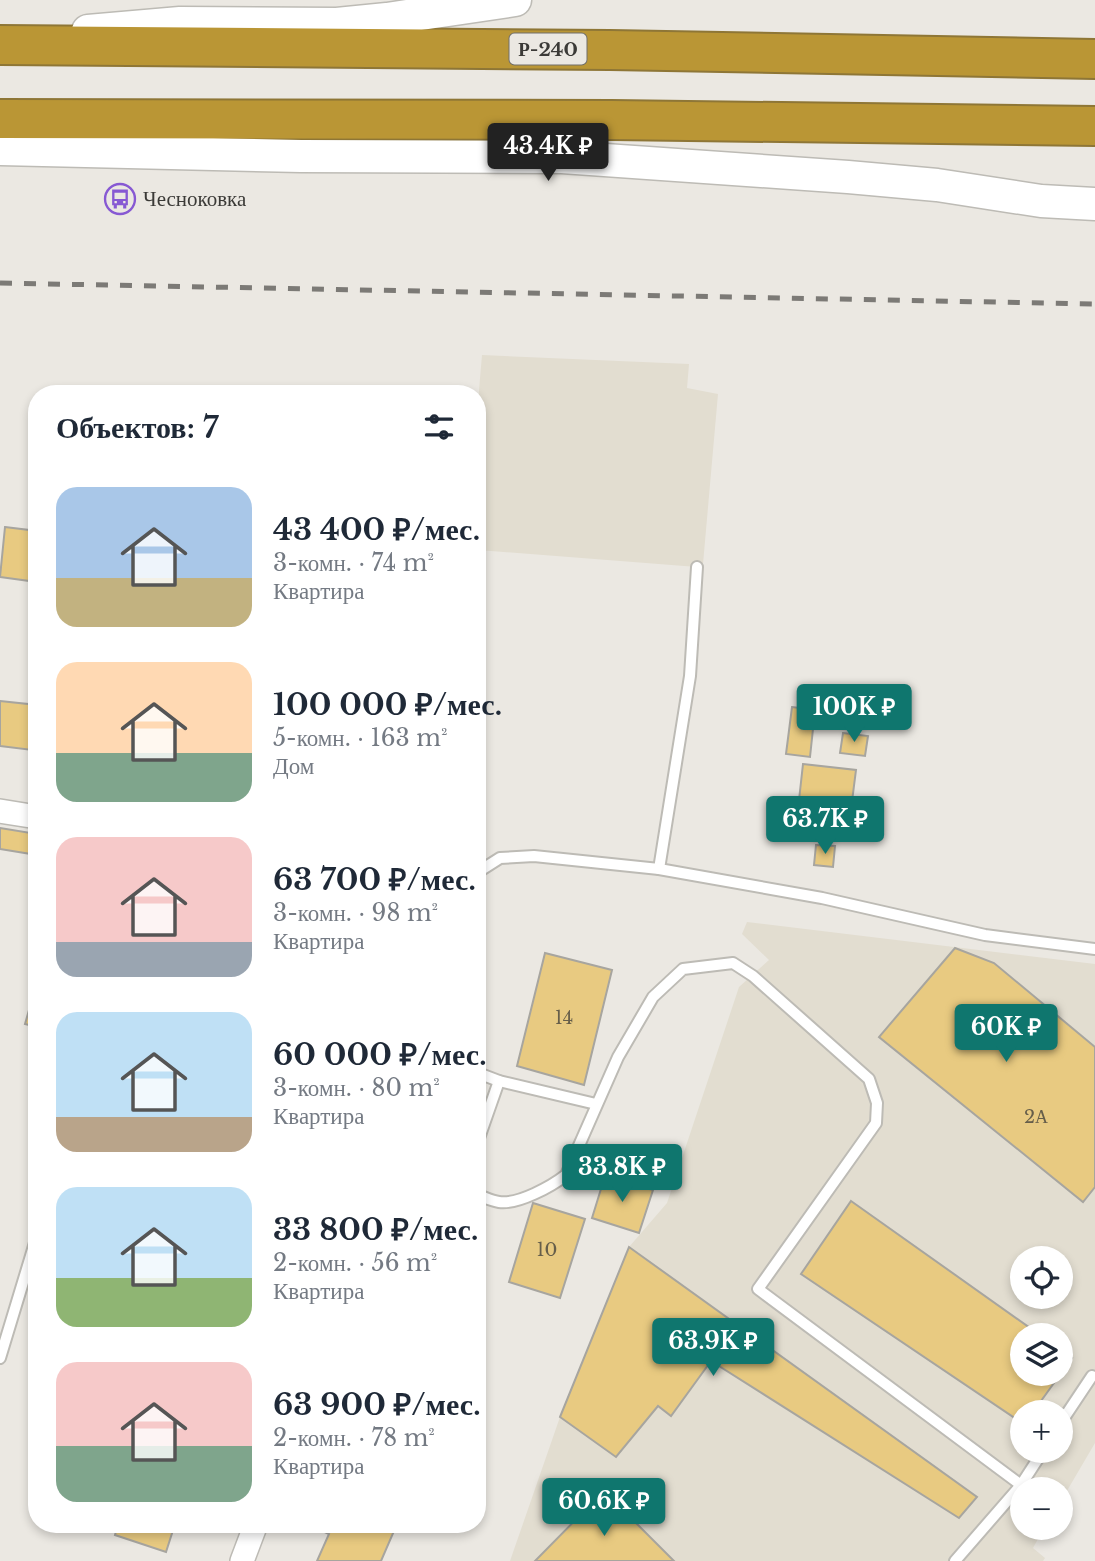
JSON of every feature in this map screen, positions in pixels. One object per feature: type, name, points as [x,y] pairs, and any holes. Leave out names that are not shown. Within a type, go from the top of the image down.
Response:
[{"type":"highway","name":"Р-240","points":[[0,45],[610,50],[1095,59]]},
{"type":"highway","points":[[0,119],[626,120],[1095,126]]},
{"type":"street","points":[[0,38],[180,23],[338,24],[515,0]]},
{"type":"street","points":[[0,149],[287,156],[562,157],[848,177],[1041,201],[1095,204]]},
{"type":"street","points":[[0,811],[28,816]]},
{"type":"street","points":[[242,1561],[253,1533]]},
{"type":"lane","points":[[659,869],[690,676],[697,567]]},
{"type":"lane","points":[[486,867],[500,858],[534,856],[659,869],[821,898],[985,935],[1095,949]]},
{"type":"lane","points":[[486,1198],[501,1203],[531,1195],[566,1174],[618,1057],[653,997],[683,969],[733,963],[753,976],[869,1079],[877,1103],[876,1123],[758,1289],[1010,1477]]},
{"type":"lane","points":[[486,1076],[596,1104]]},
{"type":"lane","points":[[486,1118],[499,1081]]},
{"type":"lane","points":[[0,1358],[28,1266]]},
{"type":"lane","points":[[1073,1404],[1091,1376]]},
{"type":"lane","points":[[955,1561],[1010,1498]]},
{"type":"shaded area","points":[[482,355],[689,364],[687,388],[718,394],[703,564],[697,567],[486,551],[486,385],[479,385]]},
{"type":"shaded area","points":[[747,922],[1095,964],[1095,1443],[1073,1481],[1073,1477],[1010,1477],[1010,1540],[1037,1540],[1033,1548],[1045,1558],[1043,1561],[510,1561],[560,1417],[629,1247],[667,1203],[739,987],[769,960],[742,934]]},
{"type":"building","points":[[5,527],[28,530],[28,581],[0,577]]},
{"type":"building","points":[[0,701],[28,704],[28,750],[0,746]]},
{"type":"building","points":[[792,707],[815,710],[810,757],[786,754]]},
{"type":"building","points":[[843,733],[868,736],[865,756],[840,753]]},
{"type":"building","points":[[803,764],[856,770],[848,833],[796,827]]},
{"type":"building","points":[[0,828],[28,833],[28,854],[0,849]]},
{"type":"building","points":[[816,845],[835,846],[833,867],[814,865]]},
{"type":"building","points":[[955,948],[994,963],[1095,1047],[1095,1187],[1083,1202],[879,1037]]},
{"type":"building","points":[[545,953],[612,970],[584,1085],[517,1066]]},
{"type":"building","points":[[605,1176],[653,1190],[639,1233],[592,1218]]},
{"type":"building","points":[[851,1201],[1023,1323],[1010,1323],[1010,1386],[1052,1386],[1042,1400],[1010,1400],[1010,1415],[801,1274]]},
{"type":"building","points":[[533,1203],[585,1219],[560,1298],[509,1282]]},
{"type":"building","points":[[629,1247],[977,1497],[959,1518],[711,1361],[671,1416],[658,1406],[616,1457],[560,1417]]},
{"type":"building","points":[[604,1491],[674,1561],[535,1561]]},
{"type":"building","points":[[116,1533],[172,1533],[166,1552]]},
{"type":"building","points":[[327,1533],[393,1533],[381,1561],[317,1561],[329,1534]]},
{"type":"railway","points":[[0,283],[1095,304]]},
{"type":"place","name":"Чесноковка","points":[[120,199]]}]
